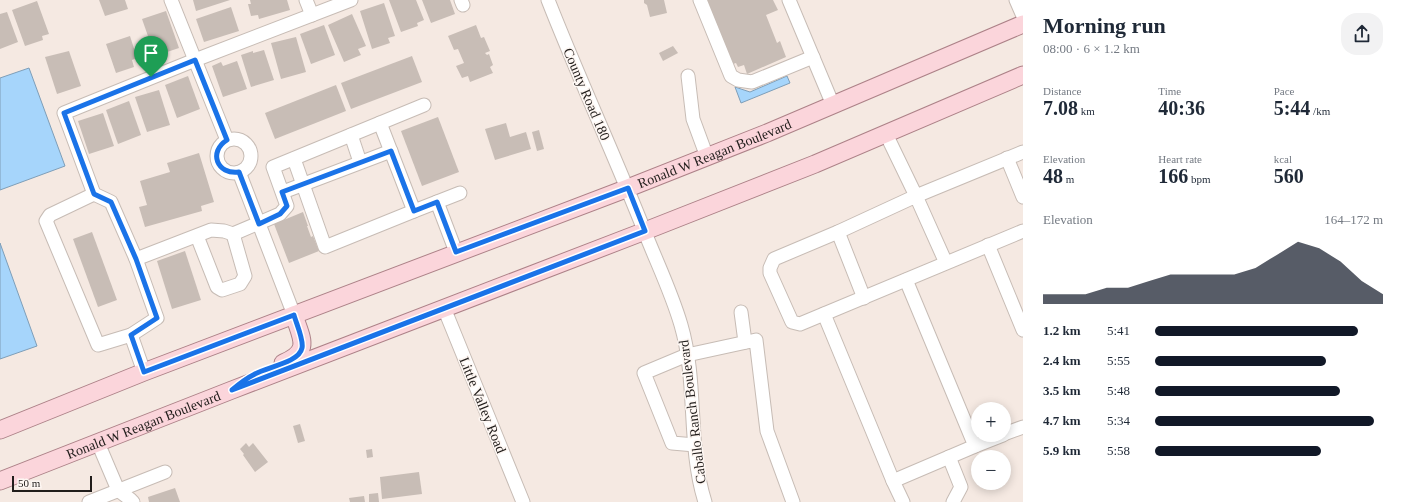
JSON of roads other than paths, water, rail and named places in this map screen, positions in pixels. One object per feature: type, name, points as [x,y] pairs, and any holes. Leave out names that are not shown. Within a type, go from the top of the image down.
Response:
[{"type":"main road","name":"Ronald W Reagan Boulevard","points":[[0,430],[144,372],[707,157],[1023,24]]},
{"type":"main road","name":"Ronald W Reagan Boulevard","points":[[0,481],[815,164],[1023,75]]},
{"type":"main road","points":[[232,390],[256,373],[288,361],[298,355],[302,349],[302,343],[294,315]]},
{"type":"street","points":[[171,0],[227,140]]},
{"type":"street","points":[[306,0],[312,15]]},
{"type":"street","points":[[94,194],[50,215],[46,222],[98,345],[131,335],[157,318],[136,259],[111,202],[94,194],[64,113],[195,60],[352,0]]},
{"type":"street","name":"County Road 180","points":[[548,0],[586,94],[628,188]]},
{"type":"street","points":[[700,0],[731,76],[738,80],[752,82],[813,57]]},
{"type":"street","points":[[789,0],[833,105]]},
{"type":"street","points":[[1016,0],[1023,16]]},
{"type":"street","points":[[688,76],[693,119],[707,157]]},
{"type":"street","points":[[136,259],[210,230],[224,231],[233,234],[280,214],[287,206],[273,167],[424,105]]},
{"type":"street","points":[[380,123],[414,211]]},
{"type":"street","points":[[886,134],[946,263]]},
{"type":"street","points":[[351,135],[360,162]]},
{"type":"street","points":[[238,139],[243,141],[250,150],[251,155],[248,166],[239,172],[228,172],[220,166],[218,162],[217,151],[222,143],[227,140],[238,139]]},
{"type":"street","points":[[282,192],[391,151]]},
{"type":"street","points":[[1023,152],[916,196],[838,232],[774,259],[770,268],[770,273],[792,322],[800,324],[1023,231]]},
{"type":"street","points":[[1007,158],[1023,197]]},
{"type":"street","points":[[294,159],[325,247],[460,193]]},
{"type":"street","points":[[239,172],[294,315]]},
{"type":"street","name":"Caballo Ranch Boulevard","points":[[628,188],[674,304],[681,326],[690,368],[697,465],[705,502]]},
{"type":"street","points":[[437,202],[456,252]]},
{"type":"street","points":[[838,232],[864,298]]},
{"type":"street","points":[[197,236],[216,287],[222,290],[240,284],[245,276],[233,234]]},
{"type":"street","points":[[988,245],[1023,330]]},
{"type":"street","points":[[906,280],[975,446]]},
{"type":"street","name":"Little Valley Road","points":[[444,308],[523,502]]},
{"type":"street","points":[[741,312],[745,342]]},
{"type":"street","points":[[824,314],[903,502]]},
{"type":"street","points":[[131,335],[144,372]]},
{"type":"street","points":[[695,445],[672,443],[644,373],[687,355],[756,340],[767,431],[793,502]]},
{"type":"street","points":[[1011,432],[1023,427]]},
{"type":"street","points":[[893,481],[985,442]]},
{"type":"street","points":[[98,443],[118,490],[133,502]]},
{"type":"street","points":[[949,457],[961,487],[953,502]]},
{"type":"street","points":[[90,502],[165,472]]},
{"type":"water","points":[[29,68],[65,166],[0,190],[0,78]]},
{"type":"water","points":[[787,76],[790,83],[741,103],[735,87],[750,92]]},
{"type":"water","points":[[0,243],[37,346],[0,359]]}]
